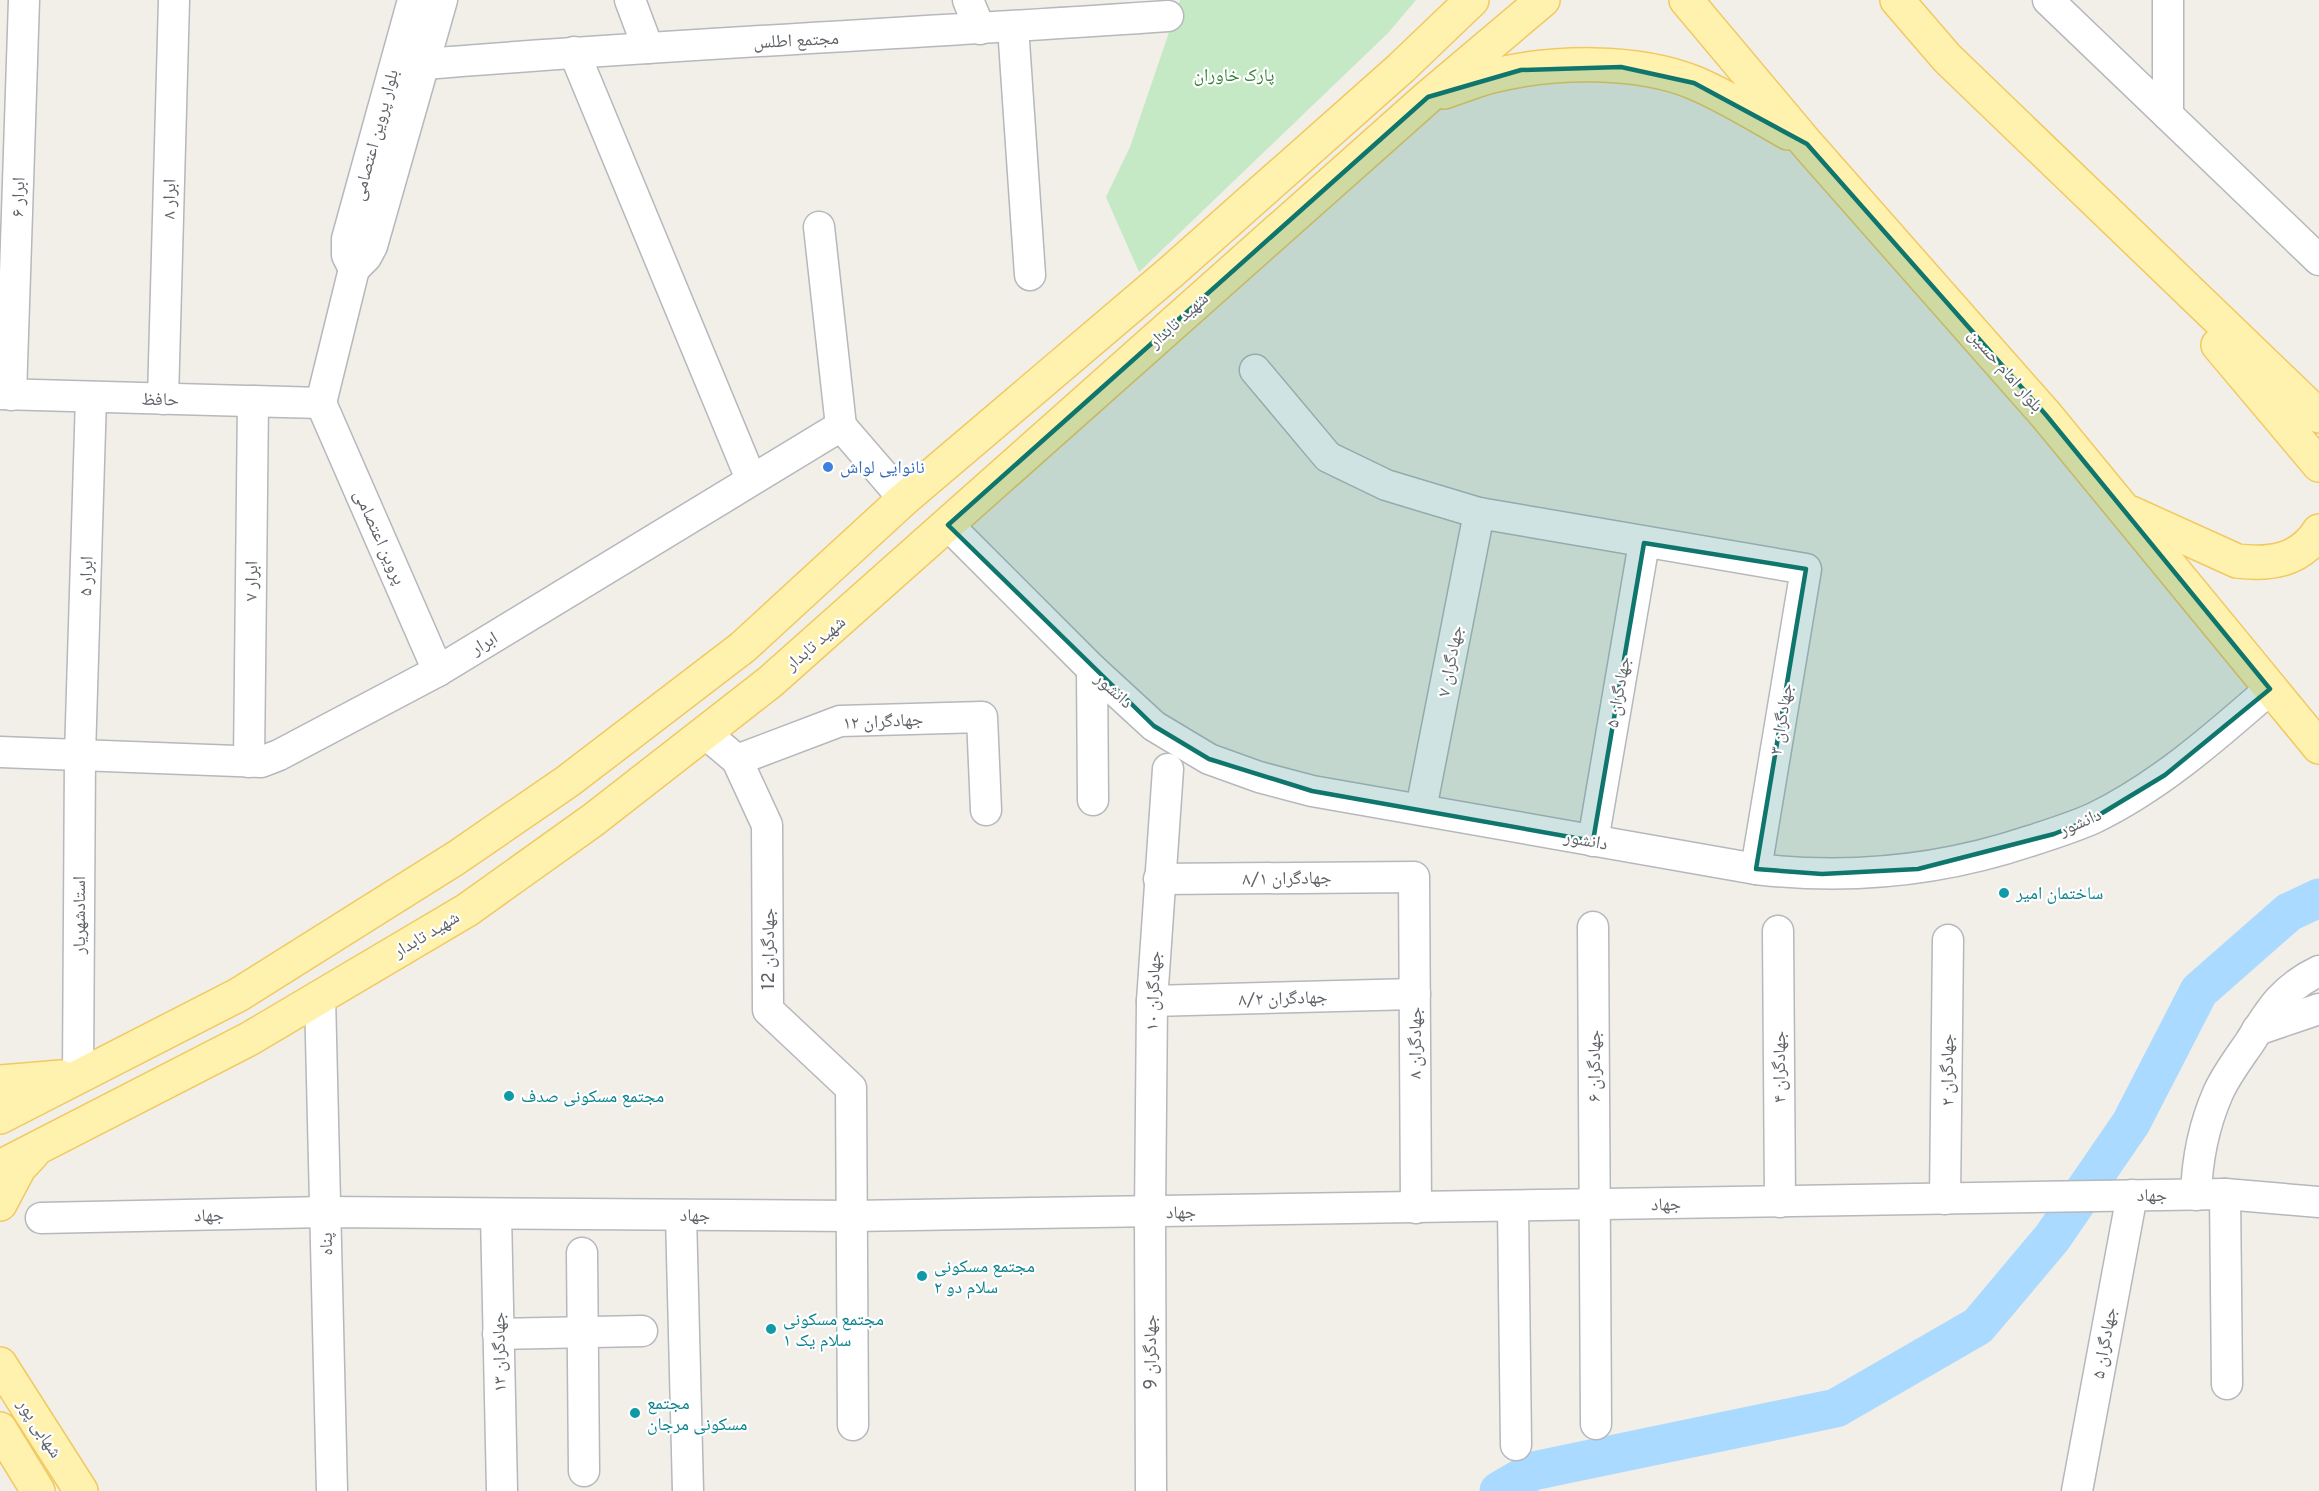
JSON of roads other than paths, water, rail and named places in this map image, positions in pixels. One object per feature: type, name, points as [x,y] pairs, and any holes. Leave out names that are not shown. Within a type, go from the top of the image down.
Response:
[{"type":"main road","points":[[1401,68],[1451,0]]},
{"type":"main road","points":[[0,1117],[238,995],[456,858],[568,781],[743,647],[904,499],[1171,272],[1401,68],[1472,0]]},
{"type":"main road","name":"شهید تابدار","points":[[0,1167],[249,1039],[467,910],[593,820],[770,682],[1428,97],[1544,0]]},
{"type":"main road","name":"بلوار امام حسین","points":[[1686,0],[1807,144],[2046,415],[2319,747]]},
{"type":"main road","points":[[1897,0],[1947,58],[2319,416]]},
{"type":"main road","points":[[1913,0],[1947,58]]},
{"type":"main road","points":[[1428,97],[1490,76],[1521,70],[1549,67],[1621,67],[1658,72],[1694,83],[1807,144]]},
{"type":"main road","points":[[2101,206],[2319,465]]},
{"type":"main road","points":[[1171,272],[1199,301]]},
{"type":"main road","points":[[2124,510],[2237,561],[2253,563],[2267,563],[2293,556],[2312,542],[2319,531]]},
{"type":"main road","points":[[0,1082],[9,1083],[78,1075]]},
{"type":"main road","points":[[0,1204],[19,1168],[39,1147]]},
{"type":"main road","name":"شهابی پور","points":[[0,1364],[81,1491]]},
{"type":"main road","name":"شهابی پور","points":[[0,1429],[38,1491]]},
{"type":"street","name":"ابرار ۶","points":[[6,395],[24,0]]},
{"type":"street","name":"ابرار ۸","points":[[163,399],[174,0]]},
{"type":"street","name":"بلوار پروین اعتصامی","points":[[354,269],[348,255],[347,239],[413,0]]},
{"type":"street","name":"بلوار پروین اعتصامی","points":[[424,64],[442,0]]},
{"type":"street","points":[[630,0],[648,48]]},
{"type":"street","points":[[968,0],[980,29]]},
{"type":"street","points":[[2048,0],[2319,260]]},
{"type":"street","points":[[2168,0],[2168,115]]},
{"type":"street","name":"مجتمع اطلس","points":[[424,64],[574,52],[1014,27],[1114,10],[1168,16]]},
{"type":"street","points":[[1014,27],[1030,275]]},
{"type":"street","points":[[574,52],[752,479]]},
{"type":"street","points":[[321,403],[354,269],[366,257],[372,246],[424,64]]},
{"type":"street","points":[[819,227],[841,426],[904,499]]},
{"type":"street","points":[[1255,370],[1328,457],[1386,485],[1479,513],[1644,543]]},
{"type":"street","name":"حافظ","points":[[6,395],[321,403]]},
{"type":"street","name":"ابرار ۵","points":[[80,755],[91,397]]},
{"type":"street","name":"ابرار ۷","points":[[249,762],[254,401]]},
{"type":"street","name":"پروین اعتصامی","points":[[321,403],[438,671]]},
{"type":"street","name":"ابرار","points":[[0,752],[261,762],[295,748],[438,671],[841,426]]},
{"type":"street","name":"جهادگران ۷","points":[[1421,809],[1479,513]]},
{"type":"street","name":"دانشور","points":[[948,525],[1092,669],[1154,726],[1209,759],[1259,777],[1312,790],[1756,869],[1822,874],[1864,874],[1918,869],[1976,858],[2054,834],[2094,818],[2165,776],[2270,689]]},
{"type":"street","name":"جهادگران ۳","points":[[1644,543],[1806,569],[1756,869]]},
{"type":"street","name":"جهادگران ۵","points":[[1593,841],[1644,543]]},
{"type":"street","points":[[1092,669],[1093,800]]},
{"type":"street","name":"جهادگران ۱۲","points":[[737,760],[840,722],[982,717],[986,810]]},
{"type":"street","points":[[706,734],[737,760]]},
{"type":"street","name":"استادشهریار","points":[[78,1075],[80,755]]},
{"type":"street","name":"جهادگران 12","points":[[737,760],[767,825],[768,1010],[851,1088],[853,1425]]},
{"type":"street","name":"جهادگران ۱۰","points":[[1150,1213],[1152,1001],[1168,769]]},
{"type":"street","name":"جهادگران ۸/۱","points":[[1159,879],[1414,877]]},
{"type":"street","name":"جهادگران ۸","points":[[1414,877],[1416,1208]]},
{"type":"street","name":"جهادگران ۶","points":[[1593,927],[1596,1424]]},
{"type":"street","name":"جهادگران ۴","points":[[1778,931],[1780,1202]]},
{"type":"street","name":"جهادگران ۲","points":[[1946,1199],[1948,940]]},
{"type":"street","points":[[2227,1384],[2211,1194],[2197,1166],[2211,1111],[2219,1091],[2272,1006],[2286,992],[2319,971]]},
{"type":"street","name":"جهادگران ۸/۲","points":[[1152,1001],[1415,994]]},
{"type":"street","name":"پناه","points":[[320,997],[332,1491]]},
{"type":"street","points":[[2257,1030],[2319,1009]]},
{"type":"street","name":"جهاد","points":[[41,1218],[325,1212],[852,1216],[1150,1213],[2211,1194],[2319,1202]]},
{"type":"street","name":"جهادگران ۵","points":[[2077,1491],[2122,1195]]},
{"type":"street","points":[[1513,1207],[1516,1445]]},
{"type":"street","name":"جهادگران 9","points":[[1150,1213],[1151,1491]]},
{"type":"street","name":"جهادگران ۱۳","points":[[496,1214],[502,1491]]},
{"type":"street","points":[[681,1215],[688,1491]]},
{"type":"street","points":[[582,1253],[585,1471]]},
{"type":"street","points":[[498,1334],[642,1331]]},
{"type":"waterway","points":[[1499,1491],[1533,1471],[1836,1408],[1978,1326],[2052,1238],[2131,1123],[2199,991],[2289,912],[2319,898]]},
{"type":"place","name":"نانوایی لواش","points":[[828,467]]},
{"type":"place","name":"ساختمان امیر","points":[[2004,893]]},
{"type":"place","name":"مجتمع مسکونی صدف","points":[[509,1096]]},
{"type":"place","name":"مجتمع مسکونی سلام دو ۲","points":[[922,1276]]},
{"type":"place","name":"مجتمع مسکونی سلام یک ۱","points":[[771,1329]]},
{"type":"place","name":"مجتمع مسکونی مرجان","points":[[635,1413]]},
{"type":"park label","name":"پارک خاوران","points":[[1234,75]]}]
